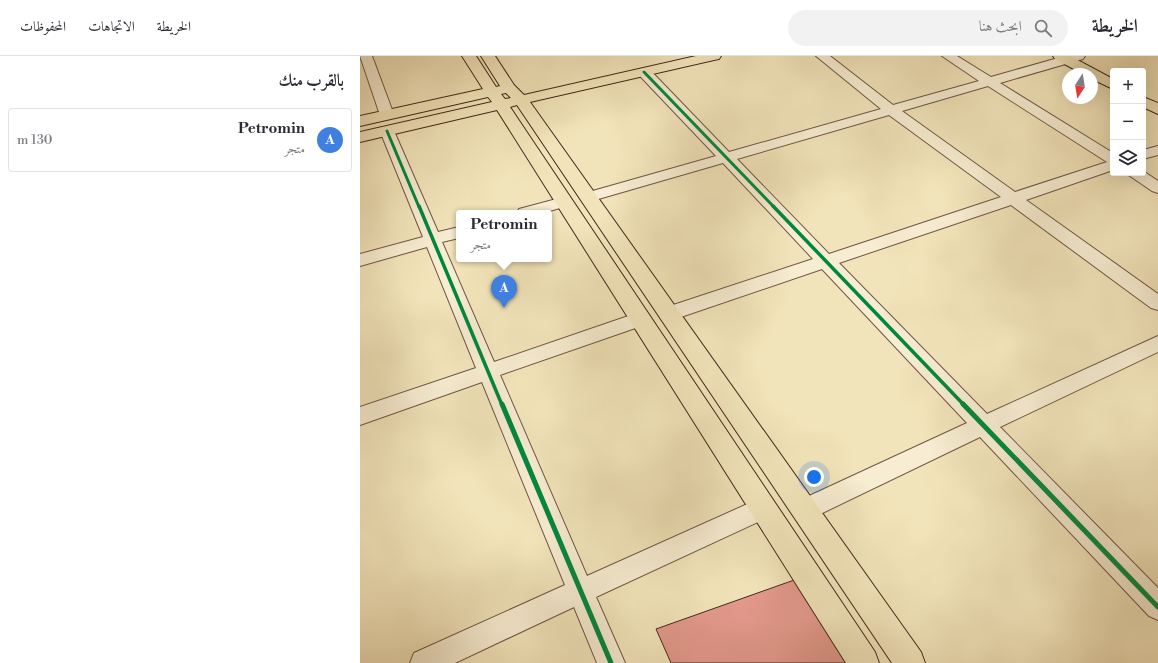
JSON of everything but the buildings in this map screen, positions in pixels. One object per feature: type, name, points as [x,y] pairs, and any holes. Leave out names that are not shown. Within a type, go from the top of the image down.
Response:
[{"type":"main road","points":[[469,56],[509,94],[588,197],[910,663]]},
{"type":"main road","points":[[488,56],[564,202],[864,663]]},
{"type":"main road","points":[[360,137],[387,123],[509,94],[644,72],[714,56]]},
{"type":"main road","points":[[1068,57],[1110,83]]},
{"type":"main road","points":[[1146,103],[1158,109]]},
{"type":"main road","points":[[360,121],[387,123]]},
{"type":"street","points":[[366,56],[387,123],[432,239],[611,663]]},
{"type":"street","points":[[822,56],[891,110],[1158,303]]},
{"type":"street","points":[[948,56],[1110,157]]},
{"type":"street","points":[[588,197],[989,82],[1068,57]]},
{"type":"street","points":[[644,72],[1158,607]]},
{"type":"street","points":[[1146,154],[1158,150]]},
{"type":"street","points":[[668,314],[1110,166]]},
{"type":"street","points":[[1140,176],[1158,188]]},
{"type":"street","points":[[535,210],[564,202]]},
{"type":"street","points":[[360,260],[456,233]]},
{"type":"street","points":[[360,416],[640,319]]},
{"type":"street","points":[[804,510],[1158,343]]},
{"type":"street","points":[[424,663],[763,508]]},
{"type":"cycle path","points":[[644,72],[1158,607]]},
{"type":"cycle path","points":[[387,131],[611,663]]},
{"type":"place","name":"Petromin","points":[[504,308]]}]
